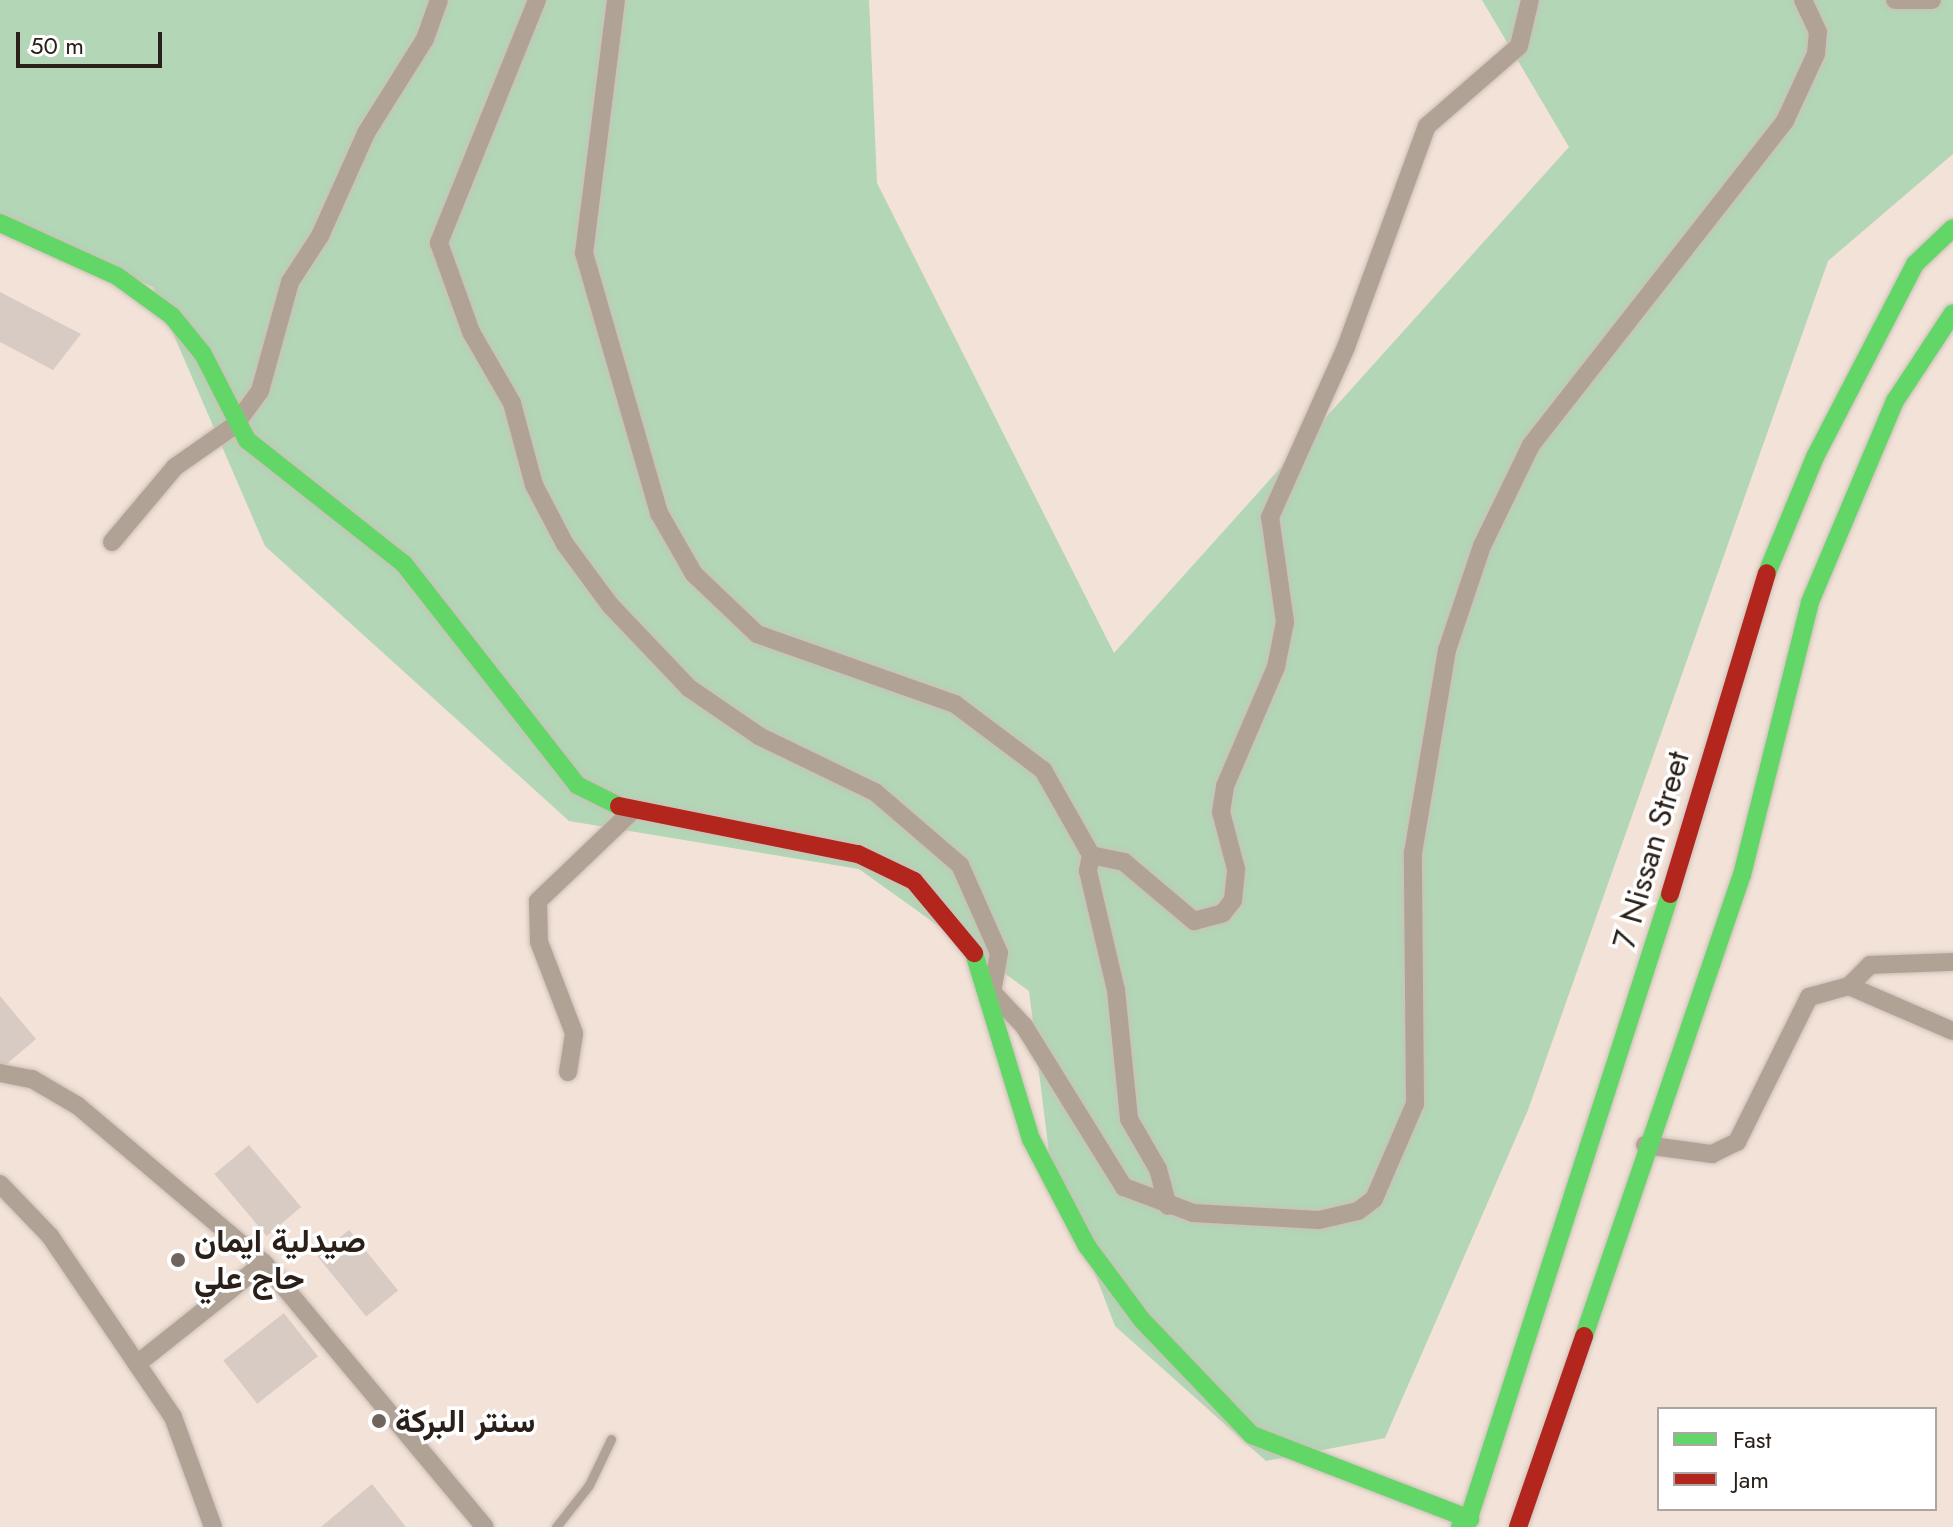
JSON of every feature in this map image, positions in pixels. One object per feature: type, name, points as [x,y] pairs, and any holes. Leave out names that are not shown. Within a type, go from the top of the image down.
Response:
[{"type":"main road","points":[[0,223],[151,297],[203,354],[235,425],[380,540],[561,769],[592,796],[631,812],[893,866],[933,898],[978,958],[992,992],[1020,1109],[1066,1211],[1107,1278],[1197,1381],[1270,1447],[1466,1524]]},
{"type":"main road","name":"7 Nissan Street","points":[[1466,1524],[1589,1163],[1765,579],[1815,457],[1915,264],[1953,228]]},
{"type":"main road","points":[[1518,1527],[1645,1145],[1742,875],[1810,602],[1895,401],[1953,313]]},
{"type":"street","points":[[112,542],[175,467],[235,425],[263,382],[290,282],[320,236],[366,133],[425,39],[439,0]]},
{"type":"street","points":[[537,0],[439,243],[471,332],[512,403],[544,509],[610,605],[689,688],[759,736],[875,792],[944,847],[976,893],[994,938],[998,974],[992,992],[1024,1026],[1124,1187],[1168,1206],[1211,1215],[1342,1217],[1374,1199],[1391,1172],[1415,1104],[1409,891],[1424,771],[1447,650],[1482,546],[1531,445],[1785,121],[1816,54],[1818,32],[1803,0]]},
{"type":"street","points":[[616,0],[584,253],[644,468],[674,544],[714,598],[757,634],[955,704],[1023,751],[1060,796],[1091,855],[1088,871],[1116,990],[1129,1119],[1158,1169],[1168,1206]]},
{"type":"street","points":[[1091,855],[1124,862],[1194,921],[1223,913],[1233,900],[1236,869],[1221,812],[1225,786],[1276,667],[1285,622],[1270,517],[1346,347],[1427,126],[1519,46],[1530,0]]},
{"type":"street","points":[[1895,0],[1932,0]]},
{"type":"street","points":[[568,1072],[574,1033],[539,942],[538,901],[631,812]]},
{"type":"street","points":[[1645,1145],[1712,1154],[1737,1142],[1809,997],[1849,986],[1870,965],[1953,962]]},
{"type":"street","points":[[1849,986],[1953,1031]]},
{"type":"street","points":[[0,1073],[32,1079],[78,1106],[264,1263],[485,1527]]},
{"type":"street","points":[[0,1184],[50,1236],[173,1417],[213,1527]]},
{"type":"street","points":[[137,1364],[264,1263]]},
{"type":"lane","points":[[556,1527],[589,1485],[611,1439]]},
{"type":"green space","points":[[0,0],[869,0],[877,183],[1114,653],[1569,147],[1482,0],[1953,0],[1953,154],[1828,261],[1528,1110],[1385,1438],[1266,1461],[1115,1326],[1049,1153],[1029,991],[859,869],[569,821],[265,546],[153,287],[0,220]]},
{"type":"building","points":[[0,292],[81,334],[53,370],[0,342]]},
{"type":"building","points":[[0,996],[36,1039],[2,1068],[0,1065]]},
{"type":"building","points":[[249,1145],[301,1207],[267,1236],[215,1174]]},
{"type":"building","points":[[349,1230],[398,1291],[366,1316],[317,1256]]},
{"type":"building","points":[[284,1313],[318,1356],[257,1404],[223,1360]]},
{"type":"building","points":[[372,1484],[406,1527],[321,1527]]},
{"type":"traffic: fast","points":[[0,223],[117,276],[172,316],[203,354],[247,440],[404,564],[577,785],[619,806]]},
{"type":"traffic: fast","points":[[1767,573],[1815,457],[1915,264],[1953,228]]},
{"type":"traffic: fast","points":[[1584,1336],[1742,875],[1810,602],[1895,401],[1953,313]]},
{"type":"traffic: fast","points":[[1466,1527],[1670,894]]},
{"type":"traffic: fast","points":[[974,953],[1031,1139],[1087,1246],[1142,1320],[1252,1435],[1470,1519],[1460,1527]]},
{"type":"traffic: jam","points":[[1670,894],[1767,573]]},
{"type":"traffic: jam","points":[[619,806],[858,854],[914,881],[974,953]]},
{"type":"traffic: jam","points":[[1518,1527],[1584,1336]]},
{"type":"place","name":"صيدلية ايمان حاج علي","points":[[178,1260]]},
{"type":"place","name":"سنتر البركة","points":[[379,1421]]}]
